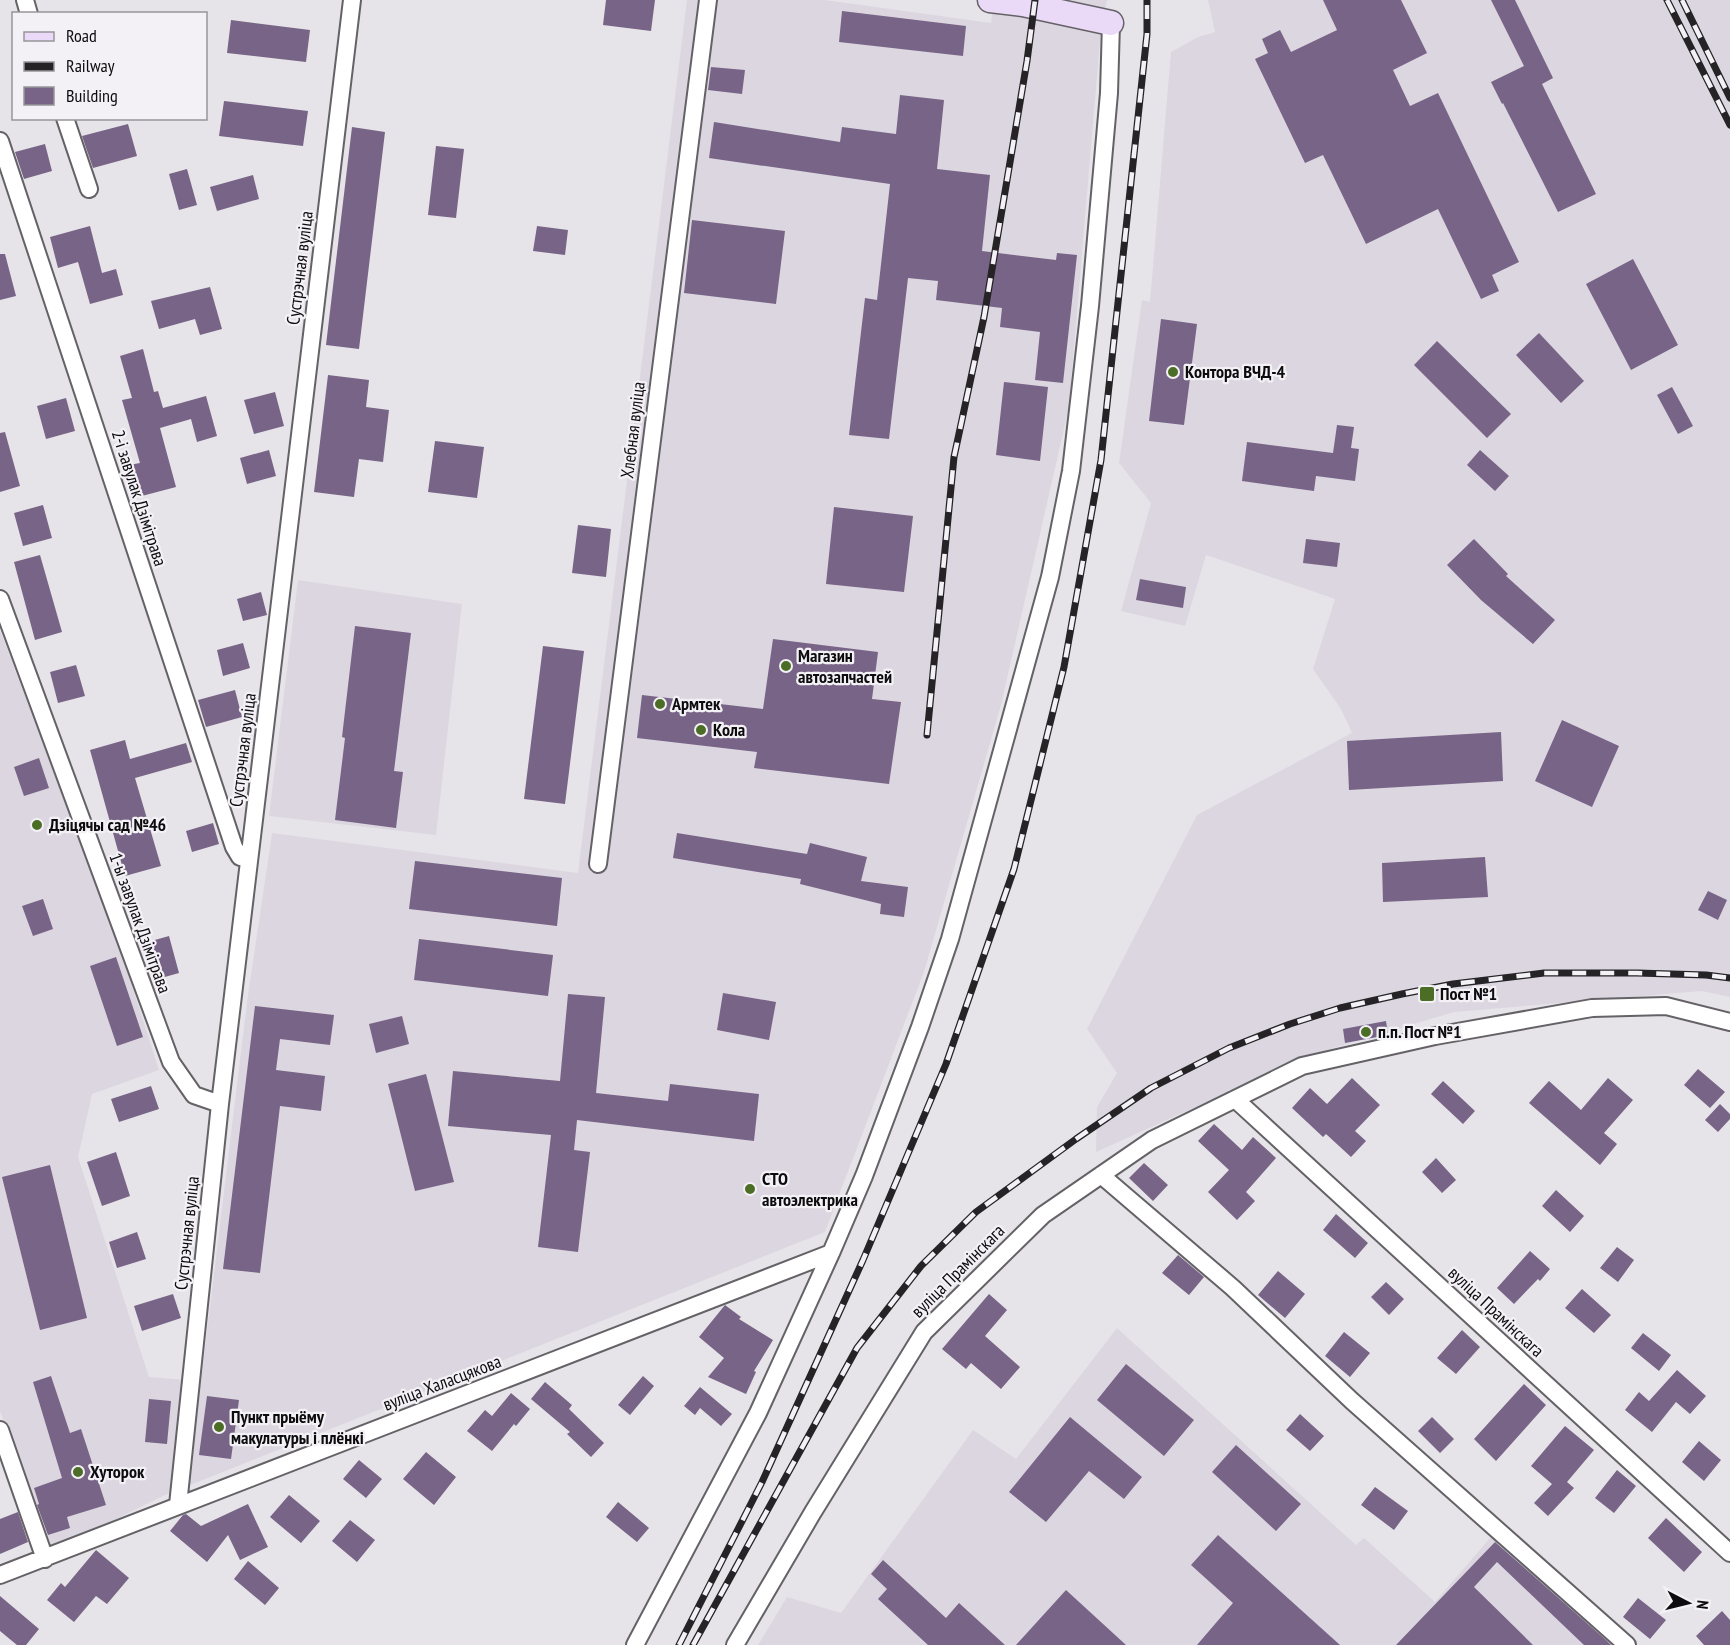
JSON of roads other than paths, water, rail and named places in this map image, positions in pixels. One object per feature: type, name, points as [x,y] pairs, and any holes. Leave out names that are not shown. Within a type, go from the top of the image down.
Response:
[{"type":"street","name":"Сустрэчная вуліца","points":[[178,1505],[220,1104],[352,0]]},
{"type":"street","name":"Хлебная вуліца","points":[[598,864],[708,0]]},
{"type":"street","points":[[635,1645],[758,1413],[864,1176],[920,1027],[950,939],[1050,577],[1071,471],[1090,306],[1109,93],[1111,23],[1023,4],[990,0]]},
{"type":"street","points":[[66,120],[89,189]]},
{"type":"street","name":"2-і завулак Дзімітрава","points":[[0,141],[234,847],[240,857],[249,859]]},
{"type":"street","name":"1-ы завулак Дзімітрава","points":[[0,599],[171,1062],[195,1095],[220,1104]]},
{"type":"street","name":"вуліца Прамінскага","points":[[735,1645],[813,1512],[924,1332],[1043,1215],[1152,1140],[1302,1066],[1435,1036],[1592,1008],[1666,1006],[1730,1022]]},
{"type":"street","name":"вуліца Прамінскага","points":[[1235,1099],[1730,1553]]},
{"type":"street","points":[[1101,1175],[1233,1288],[1352,1401],[1628,1645]]},
{"type":"street","name":"вуліца Халасцякова","points":[[0,1575],[831,1253]]},
{"type":"street","points":[[0,1430],[45,1559]]},
{"type":"railway","points":[[927,735],[954,457],[984,317],[1035,0]]},
{"type":"railway","points":[[679,1645],[762,1482],[863,1260],[946,1064],[1014,869],[1064,667],[1101,460],[1147,34],[1147,0]]},
{"type":"railway","points":[[1667,0],[1730,125]]},
{"type":"railway","points":[[1682,0],[1730,98]]},
{"type":"railway","points":[[693,1645],[857,1348],[921,1266],[976,1212],[1151,1088],[1229,1048],[1290,1024],[1340,1008],[1453,984],[1544,973],[1637,973],[1730,978]]},
{"type":"place","name":"Контора ВЧД-4","points":[[1173,372]]},
{"type":"place","name":"Магазин автозапчастей","points":[[786,666]]},
{"type":"place","name":"Армтек","points":[[660,704]]},
{"type":"place","name":"Кола","points":[[701,730]]},
{"type":"place","name":"Дзіцячы сад №46","points":[[37,825]]},
{"type":"place","name":"Пост №1","points":[[1427,994]]},
{"type":"place","name":"п.п. Пост №1","points":[[1366,1032]]},
{"type":"place","name":"СТО автоэлектрика","points":[[750,1189]]},
{"type":"place","name":"Пункт прыёму макулатуры і плёнкі","points":[[219,1427]]},
{"type":"place","name":"Хуторок","points":[[78,1472]]}]
